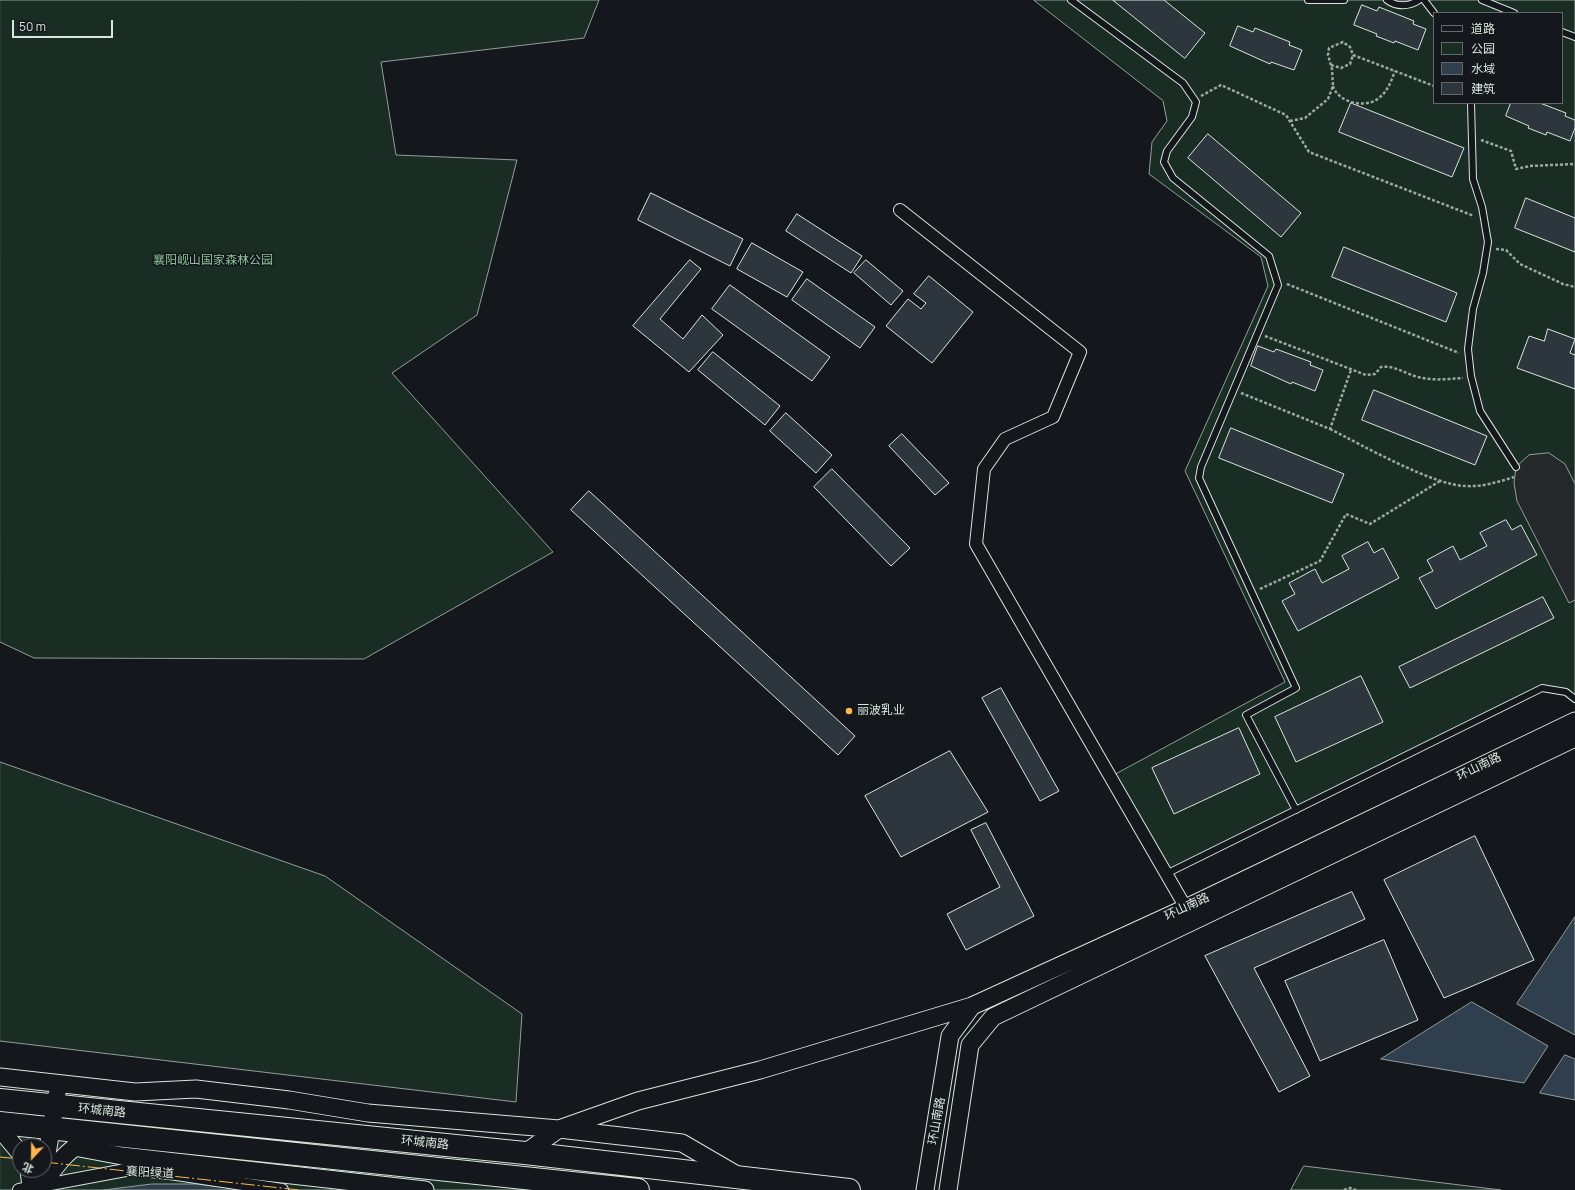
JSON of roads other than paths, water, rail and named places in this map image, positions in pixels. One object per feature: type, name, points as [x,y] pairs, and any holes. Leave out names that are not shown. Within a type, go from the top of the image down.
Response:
[{"type":"highway","name":"环城南路","points":[[0,1100],[525,1153],[849,1190]]},
{"type":"highway","name":"环城南路","points":[[0,1123],[43,1134],[100,1134],[638,1190]]},
{"type":"main road","name":"环山南路","points":[[925,1190],[950,1036],[972,1006],[1186,908],[1575,721]]},
{"type":"main road","name":"环山南路","points":[[948,1190],[970,1045],[992,1017],[1575,738]]},
{"type":"main road","points":[[525,1153],[559,1129],[638,1101],[760,1070],[972,1006]]},
{"type":"main road","points":[[0,1078],[135,1092],[196,1088],[289,1100],[368,1113],[559,1129],[682,1143],[743,1178]]},
{"type":"main road","points":[[33,1189],[49,1106],[51,1083]]},
{"type":"main road","points":[[33,1189],[74,1146],[100,1134]]},
{"type":"main road","points":[[74,1146],[122,1156],[426,1190]]},
{"type":"main road","points":[[31,1178],[33,1189]]},
{"type":"main road","points":[[33,1189],[34,1178]]},
{"type":"street","points":[[900,210],[1080,352],[1053,417],[1005,438],[984,469],[976,544],[1186,908]]},
{"type":"street","name":"襄阳绿道","points":[[33,1189],[131,1170],[170,1173],[282,1190]]},
{"type":"lane","points":[[1071,0],[1183,83],[1196,102],[1192,117],[1166,151],[1164,162],[1173,178],[1269,256],[1277,280],[1278,285],[1202,467],[1199,478],[1296,688],[1246,715],[1296,810]]},
{"type":"lane","points":[[1308,0],[1344,0]]},
{"type":"lane","points":[[1387,0],[1398,5],[1406,5],[1419,0]]},
{"type":"lane","points":[[1424,0],[1433,12]]},
{"type":"lane","points":[[1482,0],[1512,12]]},
{"type":"lane","points":[[1563,32],[1575,38]]},
{"type":"lane","points":[[1471,104],[1473,179],[1484,220],[1488,248],[1474,310],[1468,349],[1471,378],[1480,411],[1516,467]]},
{"type":"lane","points":[[1166,874],[1542,688],[1566,692],[1575,699]]},
{"type":"water","points":[[1575,917],[1575,1035],[1517,1004]]},
{"type":"water","points":[[1472,1002],[1548,1046],[1524,1083],[1381,1059]]},
{"type":"water","points":[[1565,1055],[1575,1059],[1575,1100],[1540,1093]]},
{"type":"water","points":[[152,1184],[197,1184],[246,1190],[104,1190]]},
{"type":"place","name":"丽波乳业","points":[[849,711]]},
{"type":"park label","name":"襄阳岘山国家森林公园","points":[[213,261]]}]
